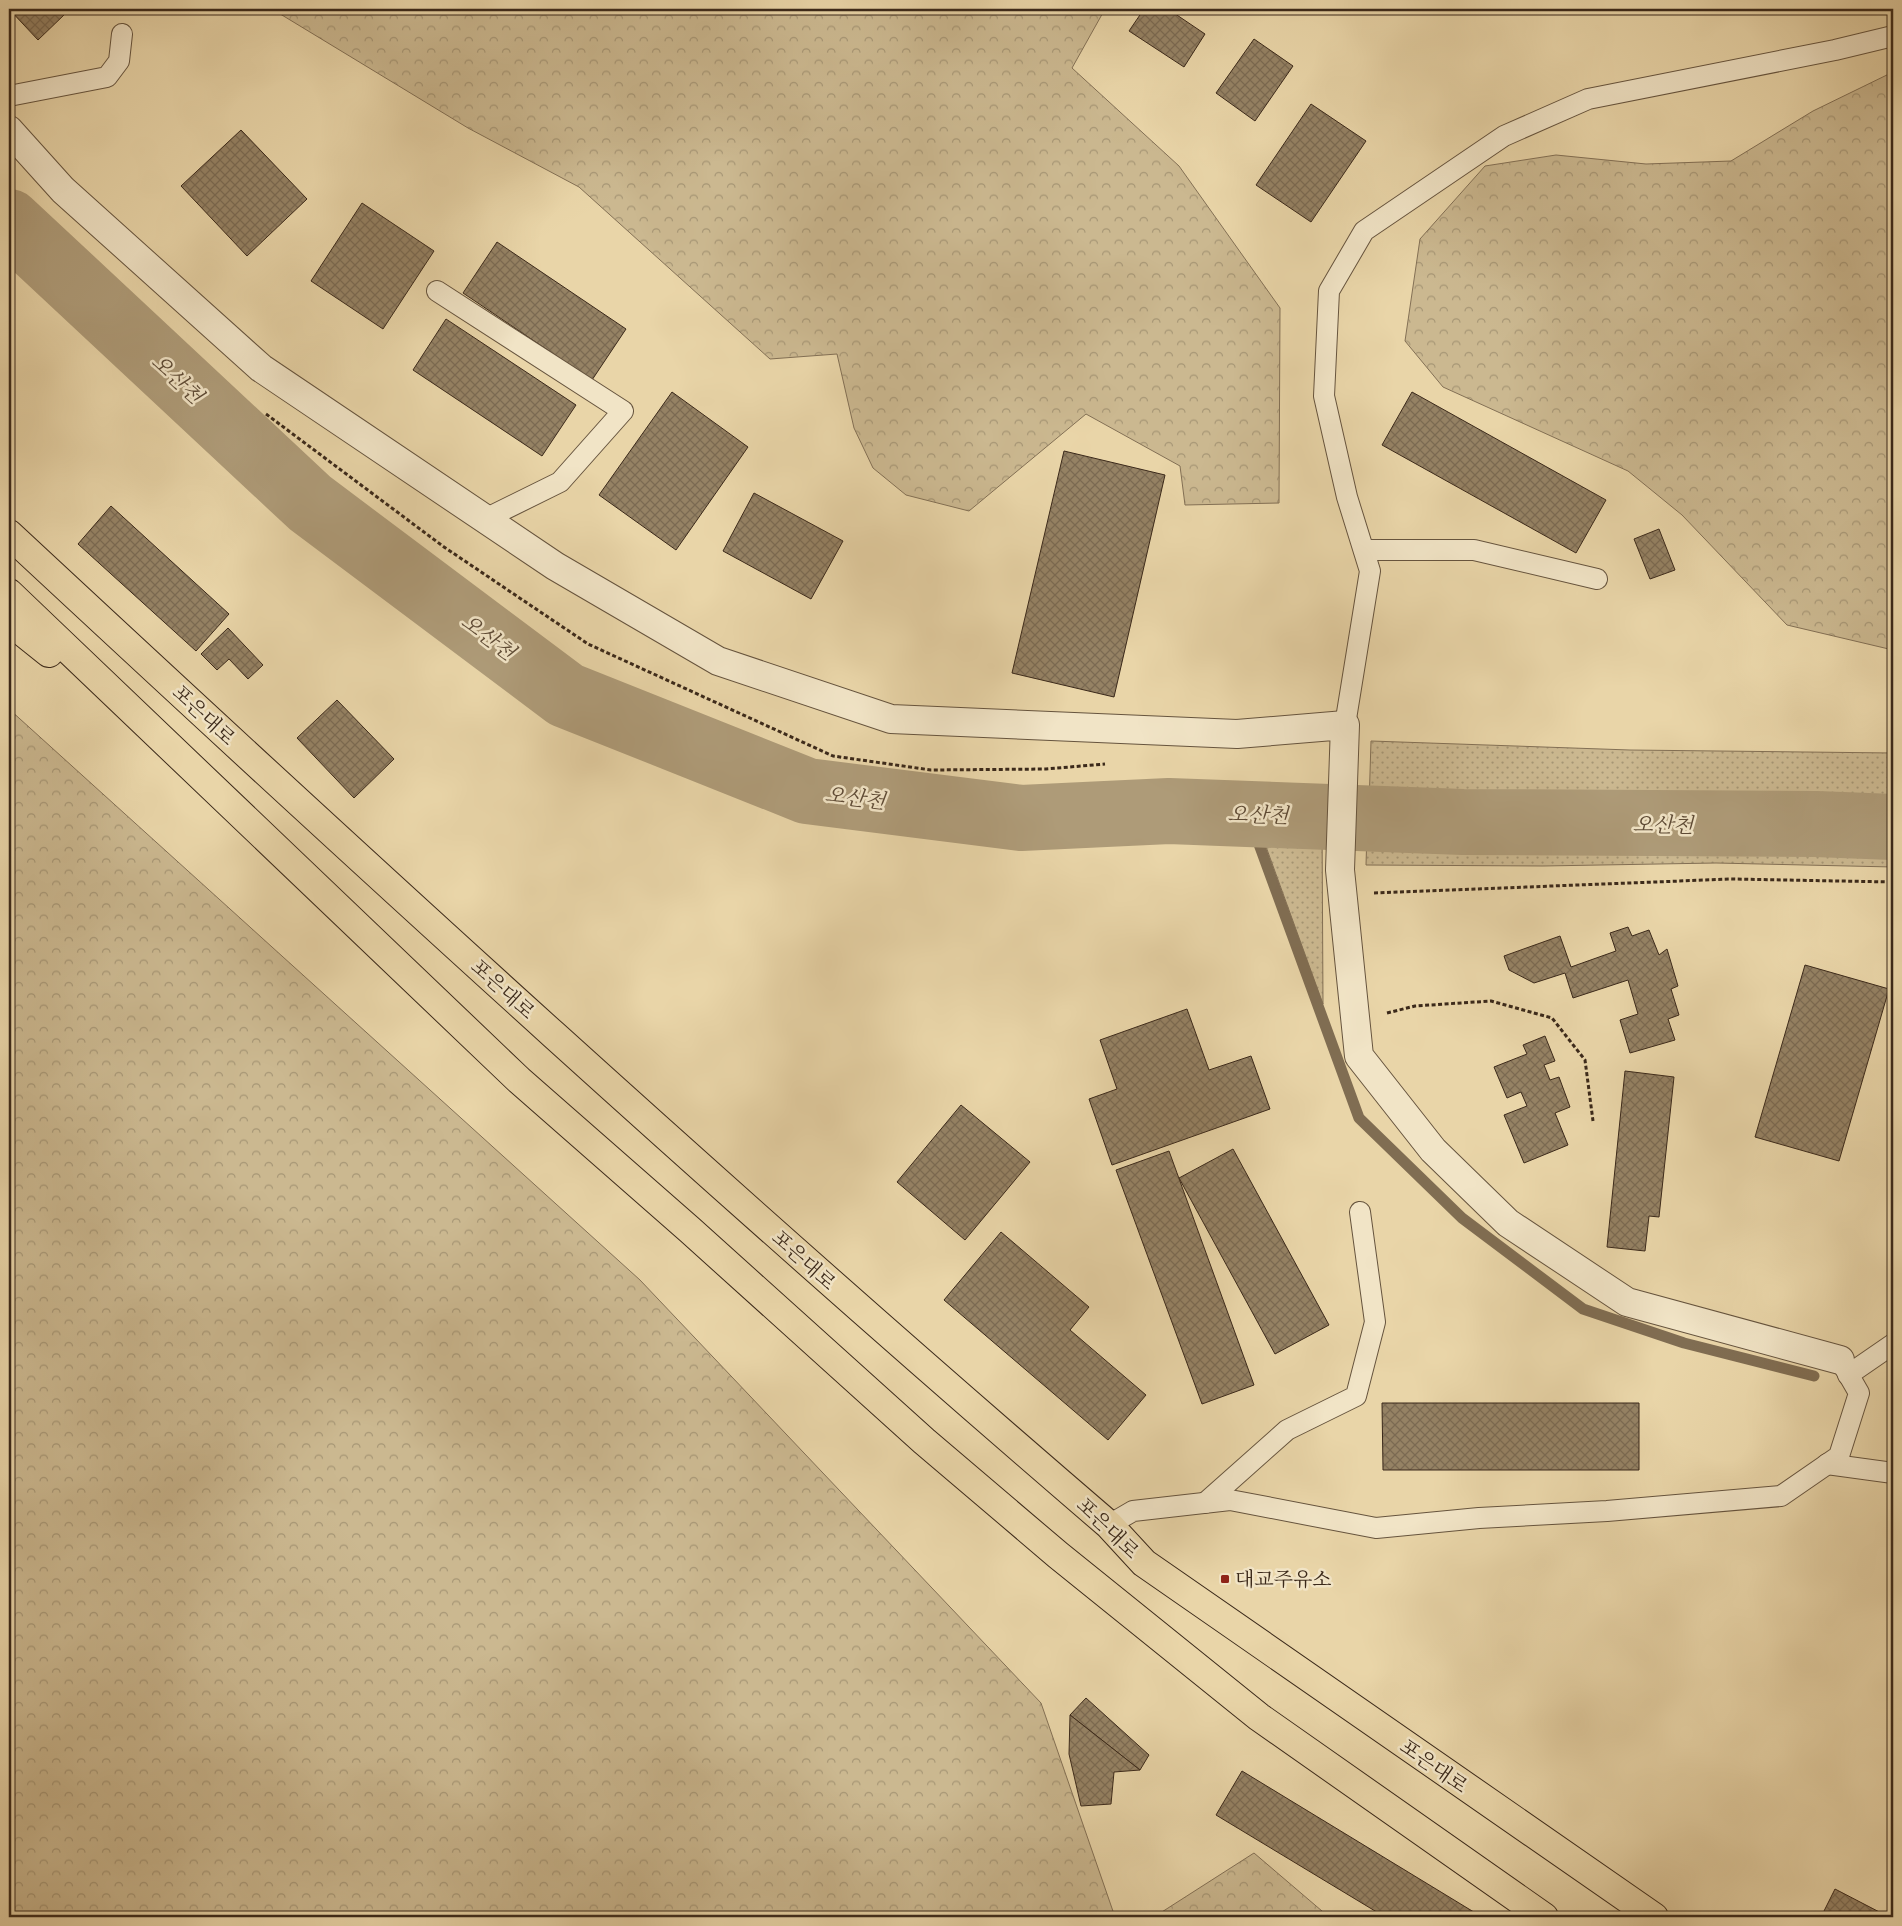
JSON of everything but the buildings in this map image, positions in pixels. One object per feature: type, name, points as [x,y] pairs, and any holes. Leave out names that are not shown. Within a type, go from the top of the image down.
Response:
[{"type":"highway","name":"포은대로","points":[[9,534],[377,876],[858,1308],[1109,1525],[1144,1563],[1654,1917]]},
{"type":"highway","points":[[9,593],[519,1080],[690,1230],[924,1441],[1028,1530],[1259,1717],[1544,1917]]},
{"type":"highway","points":[[9,622],[196,771]]},
{"type":"street","points":[[9,130],[63,190],[261,368],[555,566],[718,661],[891,719],[1237,734],[1345,726],[1341,882],[1359,1056],[1433,1150],[1508,1223],[1627,1302],[1844,1368]]},
{"type":"lane","points":[[9,96],[107,77],[119,61],[122,34]]},
{"type":"lane","points":[[1345,726],[1356,668],[1370,571],[1347,497],[1324,396],[1329,291],[1364,231],[1504,136],[1588,99],[1835,50],[1893,36]]},
{"type":"lane","points":[[437,291],[623,411],[560,482],[486,519]]},
{"type":"lane","points":[[1364,550],[1474,550],[1597,579]]},
{"type":"lane","points":[[1205,1503],[1287,1430],[1356,1396],[1375,1322],[1360,1212]]},
{"type":"lane","points":[[1109,1525],[1133,1511],[1230,1500],[1376,1528],[1479,1518],[1607,1511],[1780,1496],[1839,1456],[1859,1393],[1844,1368],[1893,1344]]},
{"type":"lane","points":[[1827,1464],[1893,1473]]},
{"type":"path","points":[[1341,882],[1731,879],[1893,882]]},
{"type":"path","points":[[1355,1022],[1415,1006],[1491,1001],[1552,1018],[1585,1060],[1593,1121]]},
{"type":"green space","points":[[272,9],[1105,9],[1072,68],[1179,166],[1280,308],[1279,503],[1185,505],[1180,466],[1086,414],[969,511],[906,495],[873,468],[854,428],[837,354],[770,359],[579,187],[468,128]]},
{"type":"green space","points":[[1893,72],[1893,650],[1787,625],[1682,515],[1628,471],[1443,387],[1405,341],[1420,239],[1485,166],[1556,155],[1646,164],[1731,161],[1813,111]]},
{"type":"green space","points":[[9,709],[640,1280],[1041,1703],[1115,1917],[9,1917]]},
{"type":"green space","points":[[1371,741],[1630,750],[1893,753],[1893,818],[1369,806]]},
{"type":"green space","points":[[1256,819],[1322,823],[1323,1004]]},
{"type":"green space","points":[[1817,831],[1893,834],[1893,867],[1716,863],[1543,866],[1366,865],[1367,832]]},
{"type":"green space","points":[[1254,1853],[1329,1917],[1154,1917]]},
{"type":"waterway","name":"오산천","points":[[9,222],[310,503],[566,695],[807,791],[1021,818],[1169,811],[1463,822],[1816,824],[1893,827]]},
{"type":"waterway","points":[[1248,814],[1359,1118],[1462,1218],[1583,1309],[1684,1343],[1814,1376]]},
{"type":"place","name":"대교주유소","points":[[1225,1579]]}]
